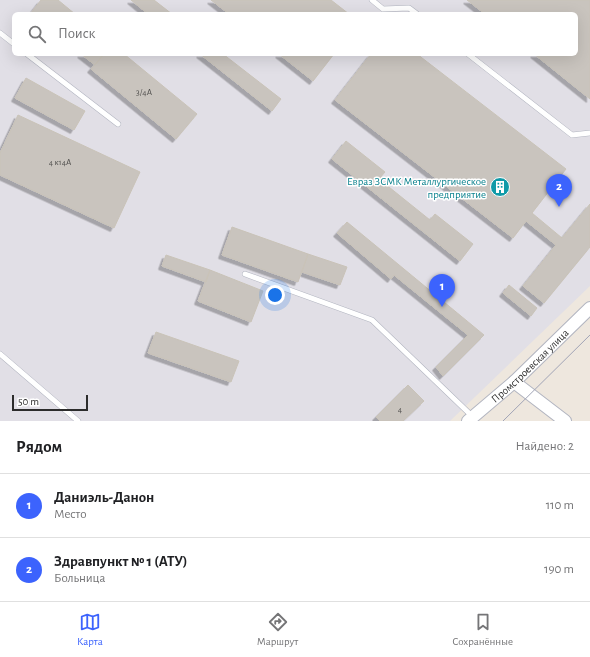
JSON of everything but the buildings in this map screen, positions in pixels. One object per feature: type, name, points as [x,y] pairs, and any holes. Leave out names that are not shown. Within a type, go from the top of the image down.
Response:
[{"type":"street","name":"Промстроевская улица","points":[[471,419],[514,382],[590,308]]},
{"type":"street","points":[[514,382],[565,421]]},
{"type":"lane","points":[[372,0],[383,9],[410,8],[415,12]]},
{"type":"lane","points":[[0,33],[12,42]]},
{"type":"lane","points":[[30,56],[118,124]]},
{"type":"lane","points":[[471,56],[572,135],[590,133]]},
{"type":"lane","points":[[245,274],[372,320],[471,419]]},
{"type":"lane","points":[[0,354],[78,421]]},
{"type":"shaded area","points":[[0,0],[590,0],[590,286],[450,421],[0,421]]},
{"type":"tram line","points":[[503,421],[590,335]]},
{"type":"place","name":"Евраз ЗСМК Металлургическое предприятие","points":[[500,187]]},
{"type":"place","name":"Здравпункт № 1 (АТУ)","points":[[559,207]]},
{"type":"place","name":"Даниэль-Данон","points":[[442,307]]}]
